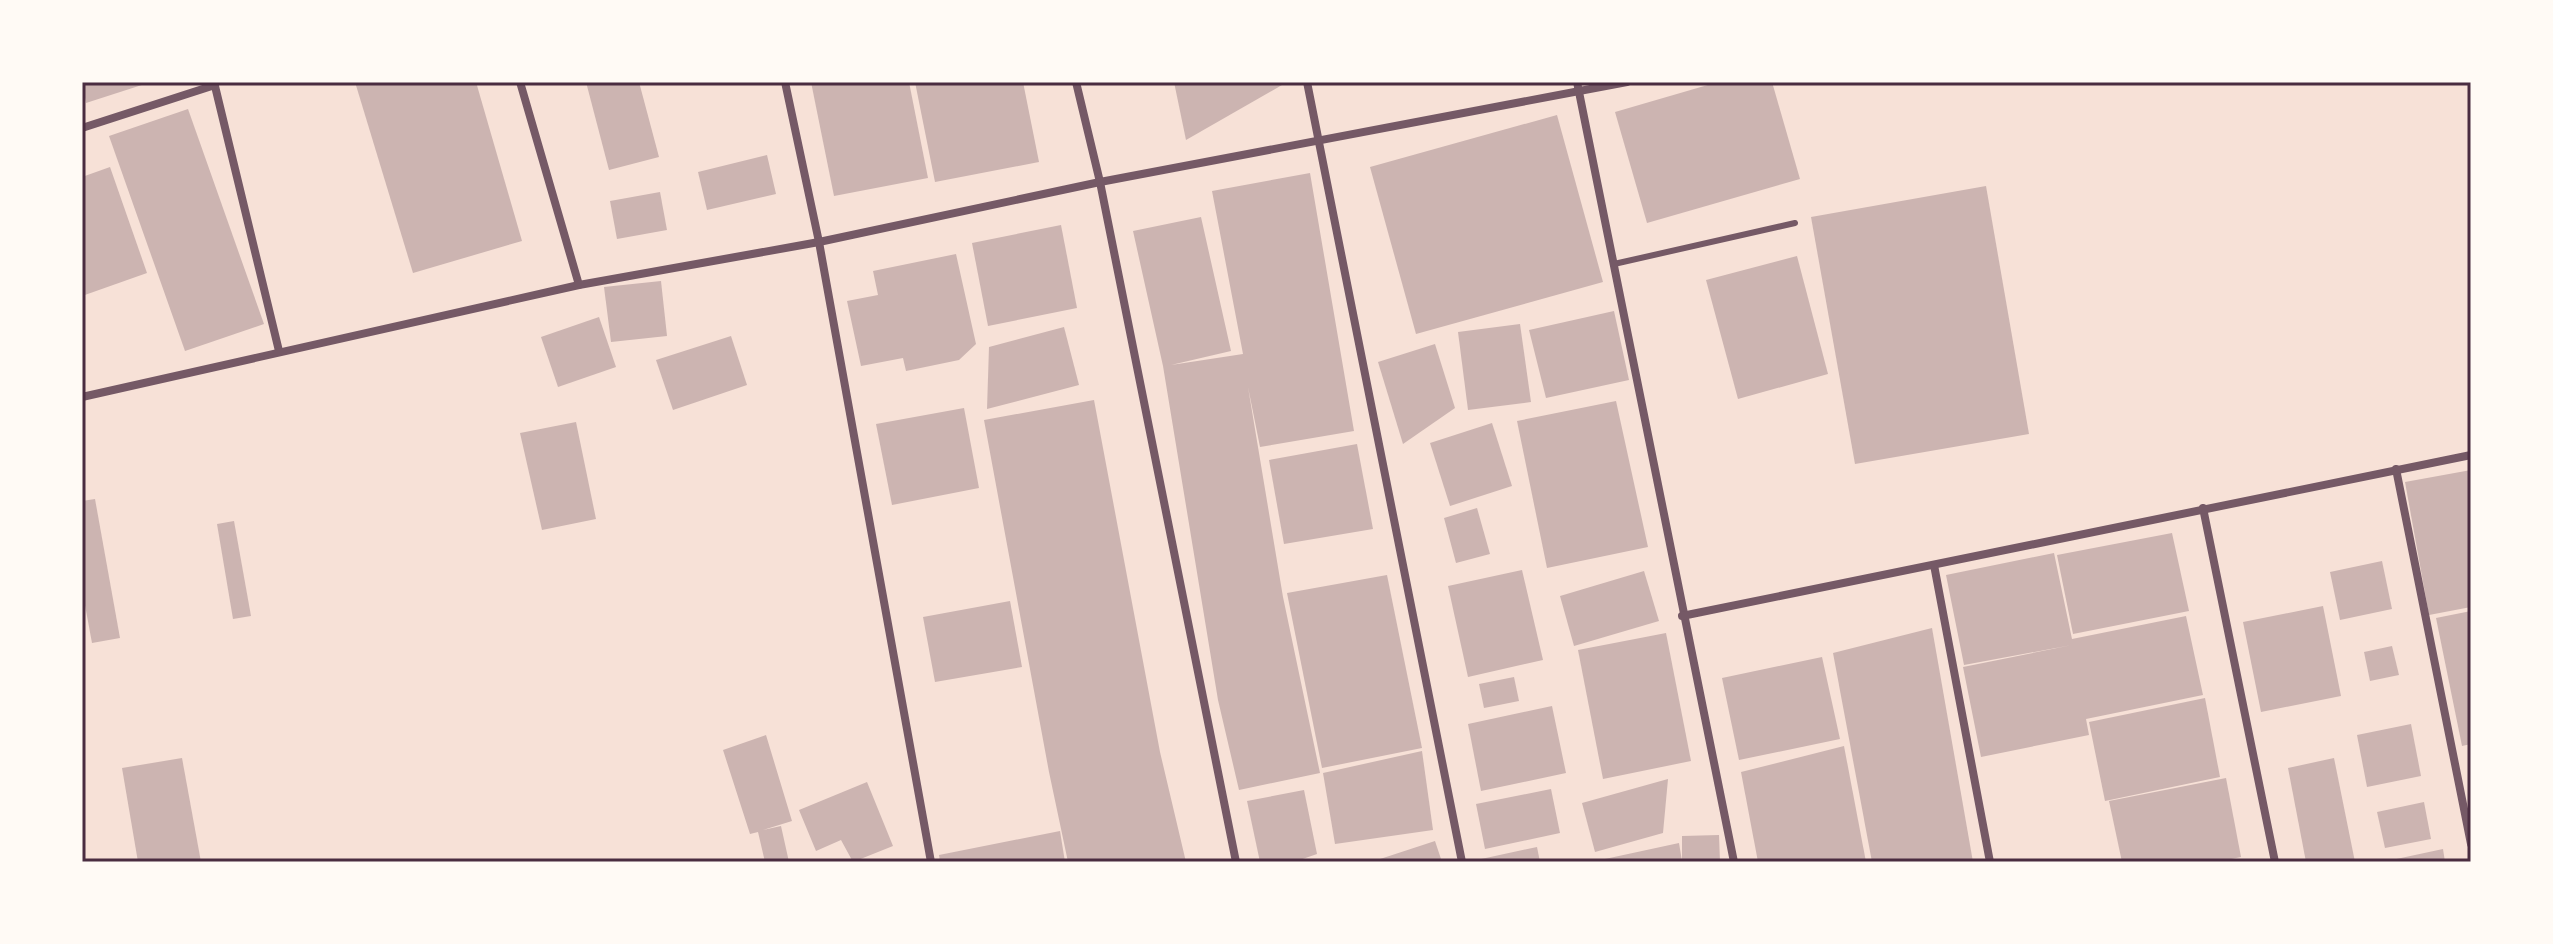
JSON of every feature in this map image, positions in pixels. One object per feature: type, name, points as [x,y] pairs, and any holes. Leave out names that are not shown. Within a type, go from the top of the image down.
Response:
[{"type":"street","points":[[520,82],[579,285]]},
{"type":"street","points":[[785,82],[819,242],[931,862]]},
{"type":"street","points":[[1076,82],[1100,182],[1236,862]]},
{"type":"street","points":[[1307,82],[1462,862]]},
{"type":"street","points":[[82,397],[579,285],[819,242],[1100,182],[1318,142],[1578,86],[1627,82]]},
{"type":"street","points":[[82,128],[214,83],[279,351]]},
{"type":"street","points":[[1578,86],[1682,616],[1734,862]]},
{"type":"street","points":[[1682,616],[2471,455]]},
{"type":"street","points":[[2396,469],[2471,844]]},
{"type":"street","points":[[2203,508],[2275,862]]},
{"type":"street","points":[[1934,565],[1990,862]]},
{"type":"lane","points":[[1614,264],[1795,223]]},
{"type":"building","points":[[82,82],[148,82],[148,83],[86,103]]},
{"type":"building","points":[[355,82],[476,82],[522,241],[413,273]]},
{"type":"building","points":[[586,82],[639,82],[659,157],[609,170]]},
{"type":"building","points":[[811,82],[909,82],[928,178],[834,196]]},
{"type":"building","points":[[915,82],[1023,82],[1039,162],[935,182]]},
{"type":"building","points":[[1174,82],[1281,82],[1282,85],[1186,140]]},
{"type":"building","points":[[1718,82],[1772,82],[1800,179],[1647,223],[1615,112]]},
{"type":"building","points":[[188,109],[264,324],[185,351],[109,136]]},
{"type":"building","points":[[1557,115],[1603,282],[1416,334],[1370,167]]},
{"type":"building","points":[[767,155],[776,194],[707,210],[698,172]]},
{"type":"building","points":[[110,167],[147,273],[82,296],[82,177]]},
{"type":"building","points":[[1310,173],[1354,431],[1260,447],[1248,387],[1283,597],[1320,773],[1239,790],[1218,700],[1163,366],[1133,231],[1201,217],[1231,351],[1171,365],[1243,354],[1212,191]]},
{"type":"building","points":[[1986,186],[2029,434],[1855,464],[1811,217]]},
{"type":"building","points":[[660,192],[667,230],[617,239],[610,201]]},
{"type":"building","points":[[1061,225],[1077,308],[988,326],[972,243]]},
{"type":"building","points":[[956,254],[976,344],[959,360],[906,371],[903,358],[861,366],[847,301],[878,295],[873,271]]},
{"type":"building","points":[[1797,256],[1828,374],[1738,399],[1706,280]]},
{"type":"building","points":[[661,281],[667,336],[611,342],[604,287]]},
{"type":"building","points":[[1614,311],[1629,380],[1546,398],[1529,330]]},
{"type":"building","points":[[599,317],[616,367],[558,387],[541,337]]},
{"type":"building","points":[[1520,324],[1531,402],[1468,410],[1458,332]]},
{"type":"building","points":[[1064,327],[1079,385],[987,409],[989,347]]},
{"type":"building","points":[[731,336],[747,385],[673,410],[656,360]]},
{"type":"building","points":[[1435,344],[1455,408],[1403,444],[1378,362]]},
{"type":"building","points":[[1094,400],[1160,752],[1186,862],[1068,862],[1049,772],[984,420]]},
{"type":"building","points":[[1616,401],[1648,547],[1547,568],[1517,421]]},
{"type":"building","points":[[964,408],[979,488],[892,505],[876,424]]},
{"type":"building","points":[[576,422],[596,519],[542,530],[520,433]]},
{"type":"building","points":[[1492,423],[1512,486],[1450,506],[1430,443]]},
{"type":"building","points":[[1357,444],[1373,529],[1284,544],[1269,460]]},
{"type":"building","points":[[2471,470],[2471,607],[2429,615],[2405,482]]},
{"type":"building","points":[[95,499],[120,638],[92,643],[82,589],[82,501]]},
{"type":"building","points":[[1477,508],[1490,554],[1456,563],[1444,518]]},
{"type":"building","points":[[234,521],[251,616],[233,619],[217,524]]},
{"type":"building","points":[[2172,533],[2189,611],[2073,634],[2057,555]]},
{"type":"building","points":[[2054,553],[2072,639],[2186,616],[2203,695],[2086,719],[2089,735],[1981,757],[1963,667],[2072,645],[1964,665],[1946,575]]},
{"type":"building","points":[[2382,561],[2392,609],[2340,620],[2330,572]]},
{"type":"building","points":[[1522,570],[1543,660],[1468,677],[1448,586]]},
{"type":"building","points":[[1644,571],[1659,621],[1574,646],[1560,596]]},
{"type":"building","points":[[1387,575],[1422,748],[1322,768],[1287,593]]},
{"type":"building","points":[[1010,601],[1022,667],[935,682],[923,617]]},
{"type":"building","points":[[2323,606],[2341,696],[2261,712],[2243,622]]},
{"type":"building","points":[[2471,611],[2471,744],[2462,746],[2436,618]]},
{"type":"building","points":[[1932,628],[1973,862],[1872,862],[1833,653]]},
{"type":"building","points":[[1666,633],[1691,761],[1603,779],[1578,650]]},
{"type":"building","points":[[2392,646],[2399,675],[2370,681],[2364,652]]},
{"type":"building","points":[[1822,657],[1840,739],[1739,760],[1722,678]]},
{"type":"building","points":[[1514,677],[1519,701],[1484,708],[1479,684]]},
{"type":"building","points":[[2205,698],[2220,777],[2105,801],[2089,722]]},
{"type":"building","points":[[1552,706],[1566,773],[1481,791],[1468,724]]},
{"type":"building","points":[[2411,724],[2421,776],[2367,787],[2357,735]]},
{"type":"building","points":[[766,735],[792,821],[763,830],[781,826],[789,862],[765,862],[758,832],[750,834],[723,750]]},
{"type":"building","points":[[1844,746],[1866,862],[1758,862],[1741,772]]},
{"type":"building","points":[[1422,751],[1433,830],[1335,844],[1323,773]]},
{"type":"building","points":[[182,758],[201,862],[138,862],[122,768]]},
{"type":"building","points":[[2334,758],[2355,862],[2306,862],[2288,768]]},
{"type":"building","points":[[2226,778],[2241,857],[2217,862],[2122,862],[2109,801]]},
{"type":"building","points":[[1668,779],[1663,833],[1595,852],[1582,803]]},
{"type":"building","points":[[867,782],[893,846],[853,862],[841,840],[816,851],[799,810]]},
{"type":"building","points":[[1551,789],[1560,833],[1485,849],[1476,804]]},
{"type":"building","points":[[1304,790],[1317,854],[1294,862],[1260,862],[1247,801]]},
{"type":"building","points":[[2424,802],[2431,839],[2385,848],[2377,812]]},
{"type":"building","points":[[1060,831],[1065,862],[940,862],[939,855]]},
{"type":"building","points":[[1719,835],[1720,862],[1591,862],[1679,843],[1682,861],[1682,836]]},
{"type":"building","points":[[1435,841],[1442,862],[1374,862],[1374,861]]},
{"type":"building","points":[[1537,847],[1540,862],[1472,862],[1472,861]]},
{"type":"building","points":[[2443,849],[2445,862],[2387,862],[2387,861]]}]
